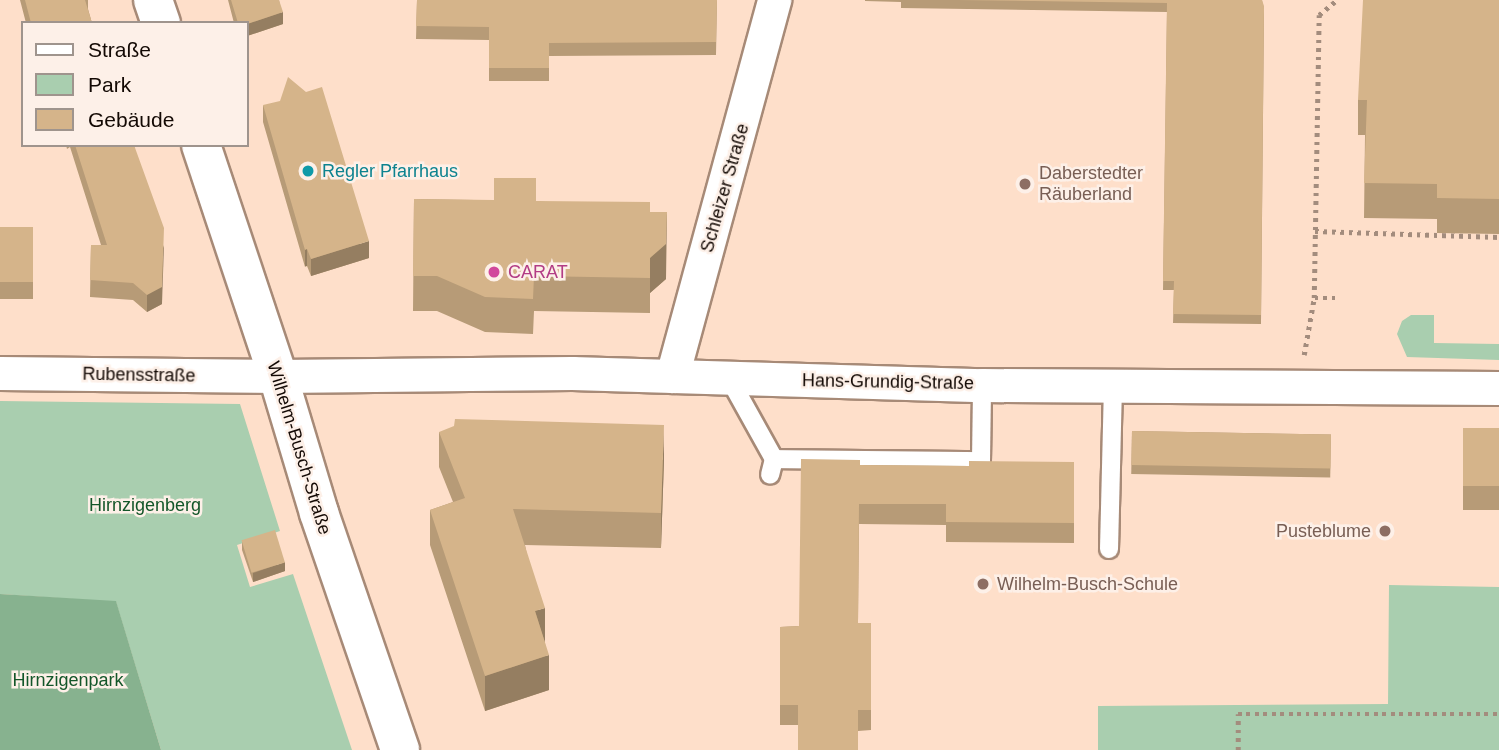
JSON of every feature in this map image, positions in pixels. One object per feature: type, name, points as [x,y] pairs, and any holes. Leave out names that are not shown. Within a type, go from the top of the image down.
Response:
[{"type":"street","points":[[153,0],[160,21]]},
{"type":"street","name":"Schleizer Straße","points":[[672,376],[774,0]]},
{"type":"street","name":"Wilhelm-Busch-Straße","points":[[202,147],[278,376],[319,513],[400,750]]},
{"type":"street","name":"Rubensstraße","points":[[0,373],[278,376]]},
{"type":"street","name":"Hans-Grundig-Straße","points":[[278,376],[558,373],[982,385],[1499,388]]},
{"type":"lane","points":[[729,378],[772,467],[981,461],[982,385]]},
{"type":"lane","points":[[1109,549],[1113,386]]},
{"type":"path","points":[[1298,386],[1314,298],[1319,15],[1337,0]]},
{"type":"path","points":[[1315,231],[1499,237]]},
{"type":"path","points":[[1314,298],[1335,298]]},
{"type":"path","points":[[1238,750],[1238,714],[1499,714]]},
{"type":"green space","points":[[1411,315],[1434,315],[1434,343],[1499,344],[1499,360],[1407,357],[1397,334],[1402,321]]},
{"type":"green space","name":"Hirnzigenberg","points":[[0,401],[240,404],[280,531],[237,545],[250,587],[293,574],[352,750],[161,750],[116,602],[0,594]]},
{"type":"green space","points":[[1389,585],[1499,587],[1499,750],[1098,750],[1098,706],[1388,704]]},
{"type":"green space","name":"Hirnzigenpark","points":[[0,594],[116,601],[161,750],[0,750]]},
{"type":"building","points":[[25,0],[85,0],[91,21],[30,21]]},
{"type":"building","points":[[231,0],[279,0],[283,12],[248,24],[248,21],[237,21]]},
{"type":"building","points":[[417,0],[717,0],[716,42],[549,43],[549,68],[489,68],[489,27],[416,26]]},
{"type":"building","points":[[958,0],[1262,0],[1261,315],[1173,314],[1174,281],[1163,281],[1167,3]]},
{"type":"building","points":[[1363,0],[1499,0],[1499,199],[1437,198],[1437,184],[1364,183],[1367,100],[1358,100]]},
{"type":"building","points":[[288,77],[306,92],[322,87],[369,241],[311,259],[307,249],[305,250],[263,105],[280,101]]},
{"type":"building","points":[[76,147],[135,147],[164,228],[162,287],[147,295],[133,283],[90,280],[91,245],[107,245]]},
{"type":"building","points":[[494,178],[536,178],[536,201],[650,202],[650,212],[667,212],[666,244],[650,258],[650,278],[534,276],[533,299],[485,297],[437,276],[413,276],[414,199],[494,200]]},
{"type":"building","points":[[0,227],[33,227],[33,282],[0,282]]},
{"type":"building","points":[[455,419],[664,425],[661,513],[513,509],[545,608],[535,611],[549,655],[485,676],[430,510],[465,498],[439,432],[454,426]]},
{"type":"building","points":[[1463,428],[1499,428],[1499,486],[1463,486]]},
{"type":"building","points":[[1132,431],[1331,434],[1330,468],[1131,465]]},
{"type":"building","points":[[801,459],[860,460],[860,465],[969,466],[969,461],[1074,462],[1074,523],[946,522],[946,504],[859,504],[858,623],[871,623],[871,710],[858,710],[858,750],[798,750],[798,705],[780,705],[780,627],[799,626]]},
{"type":"building","points":[[275,530],[285,563],[251,573],[242,540]]},
{"type":"place","name":"Regler Pfarrhaus","points":[[308,171]]},
{"type":"place","name":"Daberstedter Räuberland","points":[[1025,184]]},
{"type":"place","name":"CARAT","points":[[494,272]]},
{"type":"place","name":"Pusteblume","points":[[1385,531]]},
{"type":"place","name":"Wilhelm-Busch-Schule","points":[[983,584]]}]
